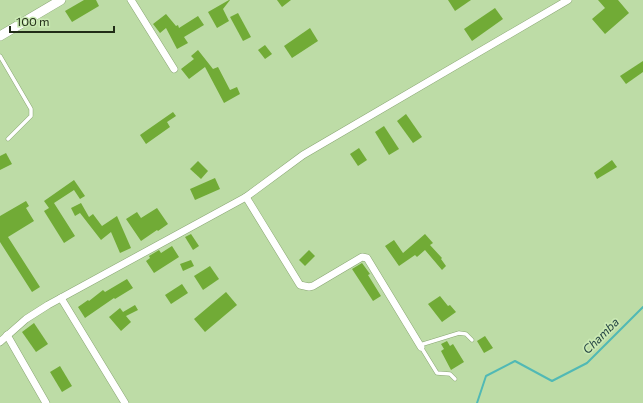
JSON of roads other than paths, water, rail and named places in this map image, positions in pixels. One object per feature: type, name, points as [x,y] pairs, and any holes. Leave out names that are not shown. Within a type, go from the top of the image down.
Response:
[{"type":"main road","points":[[0,36],[51,3],[61,0]]},
{"type":"street","points":[[131,0],[174,70]]},
{"type":"street","points":[[0,342],[26,319],[61,298],[246,197],[303,155],[568,0]]},
{"type":"street","points":[[246,197],[300,284],[309,287],[313,286],[362,257],[366,258],[421,346]]},
{"type":"street","points":[[61,298],[125,403]]},
{"type":"street","points":[[7,335],[46,403]]},
{"type":"lane","points":[[0,56],[31,109],[31,116],[8,139]]},
{"type":"lane","points":[[455,379],[450,374],[436,373],[421,346],[459,333],[466,334],[472,340]]},
{"type":"waterway","name":"Chamba","points":[[477,403],[486,376],[515,361],[552,381],[587,363],[643,307]]}]
